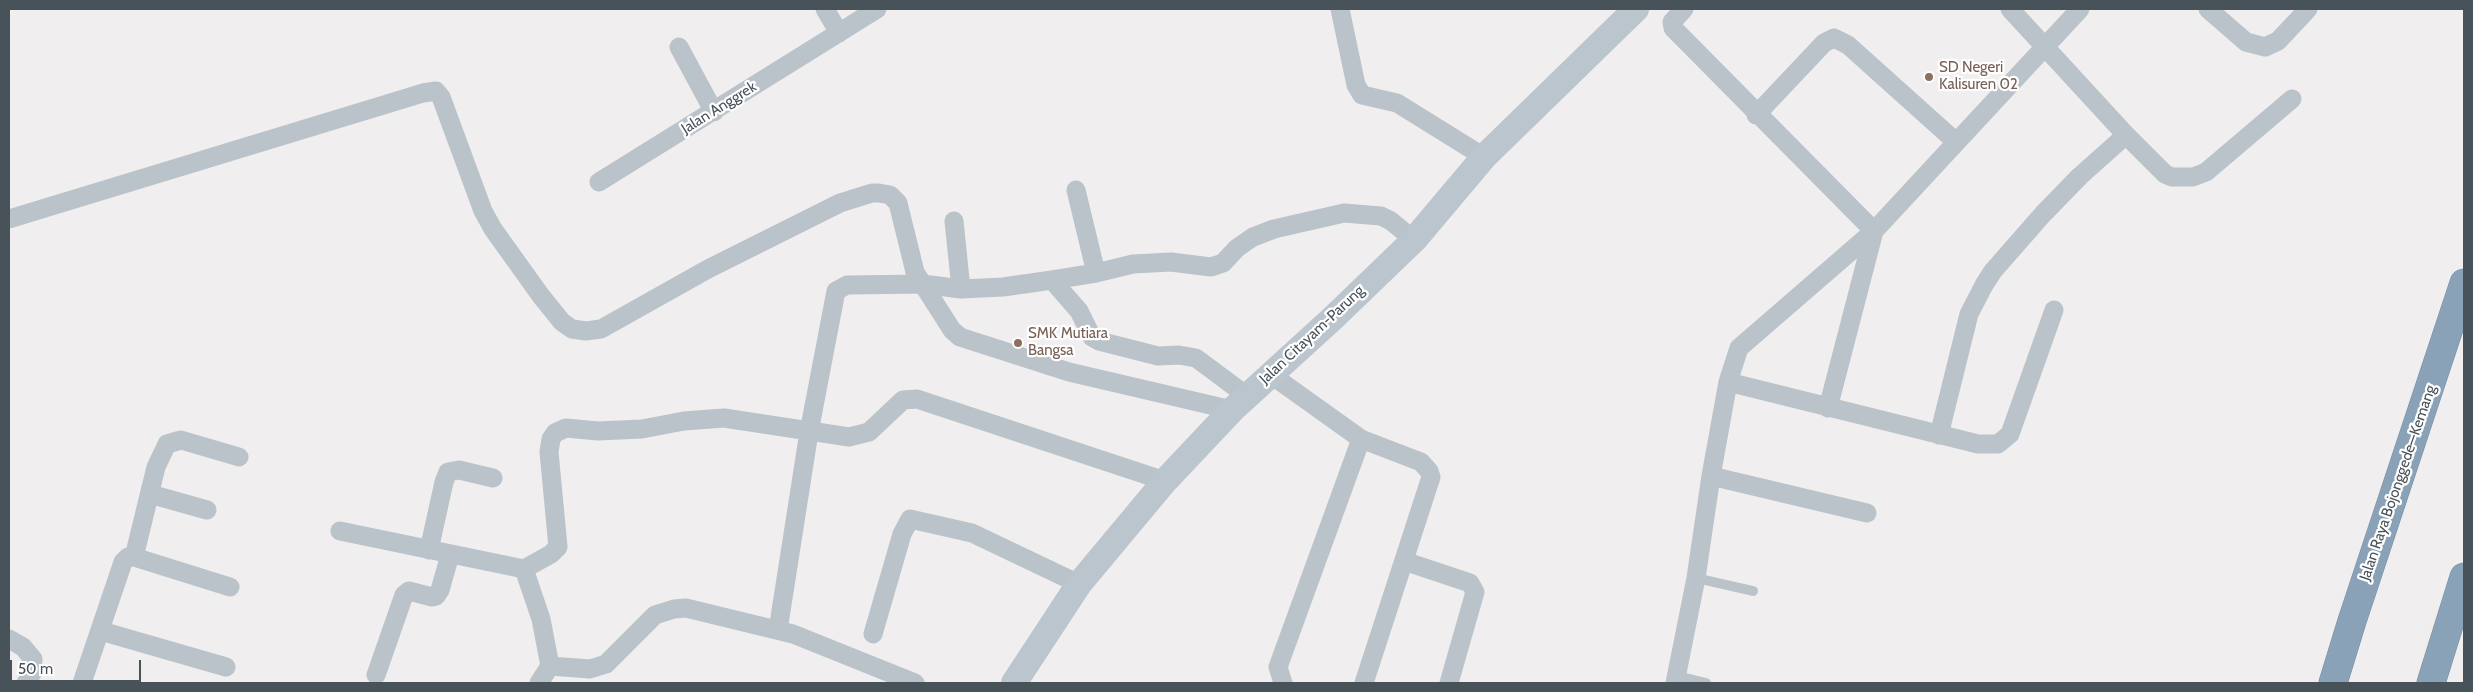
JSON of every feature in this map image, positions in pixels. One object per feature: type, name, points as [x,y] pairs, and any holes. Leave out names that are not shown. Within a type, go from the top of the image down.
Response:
[{"type":"highway","name":"Jalan Raya Bojonggede—Kemang","points":[[2333,683],[2464,283]]},
{"type":"highway","points":[[2431,683],[2464,576]]},
{"type":"main road","name":"Jalan Citayam-Parung","points":[[1014,683],[1079,584],[1165,481],[1239,403],[1333,318],[1414,240],[1484,157],[1636,9]]},
{"type":"street","points":[[825,9],[839,33]]},
{"type":"street","name":"Jalan Anggrek","points":[[599,182],[877,9]]},
{"type":"street","points":[[1340,9],[1356,85],[1362,95],[1397,103],[1484,157]]},
{"type":"street","points":[[1684,9],[1672,22],[1672,27],[1756,115],[1874,231]]},
{"type":"street","points":[[2010,9],[2126,135],[2165,174],[2172,177],[2192,177],[2206,172],[2292,99]]},
{"type":"street","points":[[1676,680],[1696,578],[1711,476],[1728,382],[1735,356],[1745,340],[1874,231],[1955,141],[2080,9]]},
{"type":"street","points":[[2208,9],[2246,42],[2265,47],[2278,42],[2308,9]]},
{"type":"street","points":[[1756,115],[1824,43],[1834,38],[1848,45],[1955,141]]},
{"type":"street","points":[[680,47],[714,112]]},
{"type":"street","points":[[9,219],[433,91],[440,95],[483,211],[541,296],[562,322],[572,329],[586,331],[601,329],[708,268],[840,203],[872,193],[890,195],[898,203],[912,264],[952,330],[968,340],[1069,372],[1239,403]]},
{"type":"street","points":[[1939,435],[1969,314],[1984,285],[2002,260],[2043,214],[2080,176],[2126,135]]},
{"type":"street","points":[[1076,190],[1096,274]]},
{"type":"street","points":[[778,630],[809,432],[836,291],[847,285],[923,284],[961,289],[1003,287],[1096,274],[1133,264],[1171,262],[1212,267],[1223,263],[1237,248],[1267,232],[1344,213],[1380,216],[1391,221],[1414,240]]},
{"type":"street","points":[[954,222],[961,289]]},
{"type":"street","points":[[1828,408],[1874,231]]},
{"type":"street","points":[[1052,280],[1079,311],[1092,337],[1099,341],[1158,356],[1179,355],[1196,358],[1239,403]]},
{"type":"street","points":[[1728,382],[1978,444],[1998,444],[2010,434],[2054,310]]},
{"type":"street","points":[[1270,374],[1361,438],[1421,462],[1429,471],[1429,485],[1364,683]]},
{"type":"street","points":[[340,531],[450,555],[508,564],[524,569],[551,554],[558,546],[548,452],[551,438],[560,430],[566,428],[598,431],[642,429],[684,421],[724,418],[849,437],[869,432],[903,400],[918,399],[1165,481]]},
{"type":"street","points":[[1283,683],[1278,667],[1361,438]]},
{"type":"street","points":[[134,557],[161,453],[170,442],[181,440],[239,457]]},
{"type":"street","points":[[429,550],[444,482],[448,472],[460,470],[493,478]]},
{"type":"street","points":[[1711,476],[1867,513]]},
{"type":"street","points":[[150,494],[207,510]]},
{"type":"street","points":[[873,634],[902,534],[910,519],[972,533],[1079,584]]},
{"type":"street","points":[[376,675],[404,595],[409,591],[432,597],[436,596],[440,590],[450,555]]},
{"type":"street","points":[[82,683],[123,562],[128,557],[134,557],[230,587]]},
{"type":"street","points":[[1404,561],[1470,583],[1476,592],[1449,683]]},
{"type":"street","points":[[524,569],[541,619],[550,666],[539,683]]},
{"type":"street","points":[[550,666],[590,669],[606,664],[655,615],[674,609],[686,608],[808,639],[915,683]]},
{"type":"street","points":[[101,631],[226,667]]},
{"type":"street","points":[[9,639],[23,647],[33,659],[32,673],[26,683]]},
{"type":"lane","points":[[1696,578],[1753,591]]},
{"type":"lane","points":[[1676,680],[1706,683]]},
{"type":"place","name":"SD Negeri Kalisuren 02","points":[[1929,77]]},
{"type":"place","name":"SMK Mutiara Bangsa","points":[[1018,343]]}]
